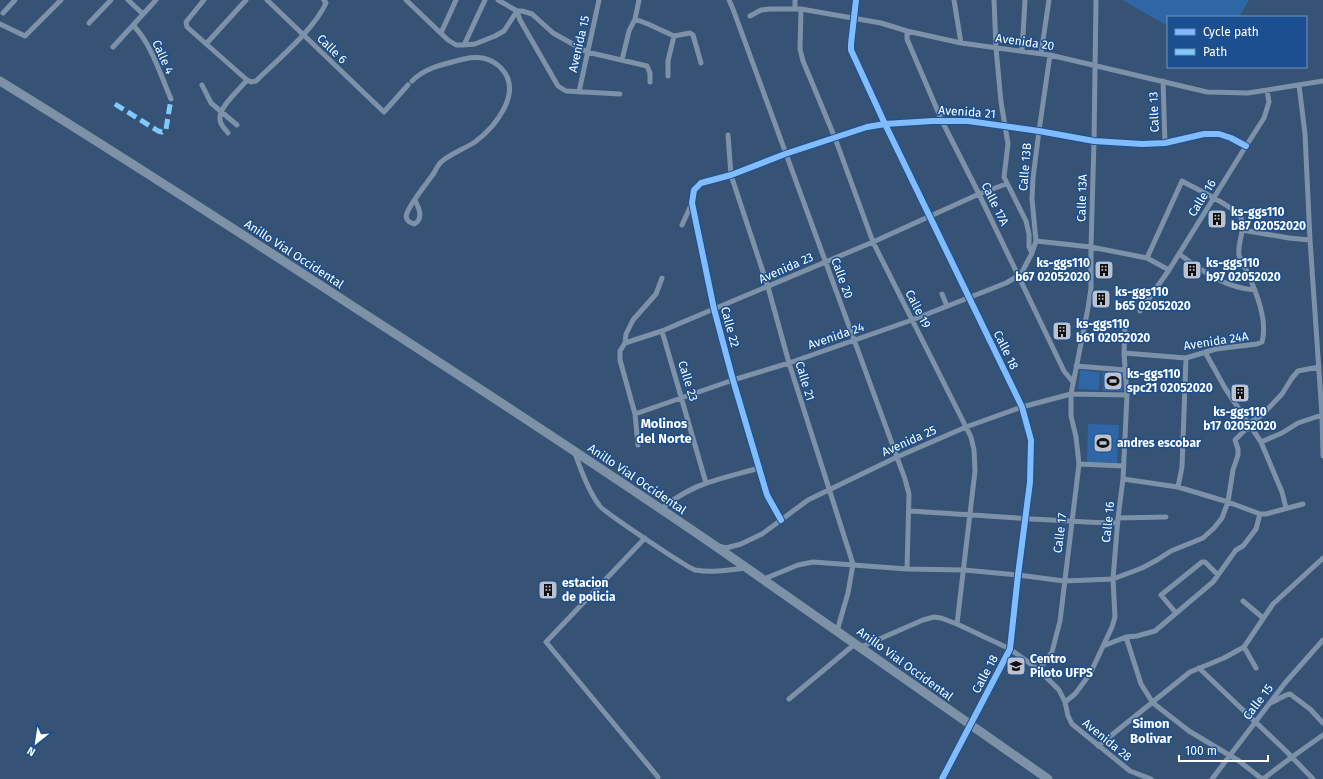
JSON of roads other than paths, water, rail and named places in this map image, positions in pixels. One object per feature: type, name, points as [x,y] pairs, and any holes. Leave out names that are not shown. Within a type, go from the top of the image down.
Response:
[{"type":"highway","name":"Anillo Vial Occidental","points":[[0,81],[137,166],[574,450],[838,630],[1048,779]]},
{"type":"street","points":[[3,13],[15,0]]},
{"type":"street","points":[[0,24],[25,36],[61,0]]},
{"type":"street","points":[[89,23],[111,0]]},
{"type":"street","points":[[128,0],[143,14]]},
{"type":"street","points":[[113,47],[156,0]]},
{"type":"street","points":[[204,0],[186,22],[187,27],[251,82],[256,81],[303,34],[321,12],[326,3],[324,0]]},
{"type":"street","points":[[206,44],[246,0]]},
{"type":"street","name":"Calle 6","points":[[267,0],[384,112],[410,83],[429,68],[470,58],[484,57],[494,62],[501,68],[509,84],[509,94],[505,106],[494,124],[476,140],[440,163],[415,200]]},
{"type":"street","points":[[406,0],[448,40],[456,45],[475,44],[504,31],[517,11]]},
{"type":"street","points":[[441,33],[456,0]]},
{"type":"street","points":[[464,45],[485,0]]},
{"type":"street","points":[[498,0],[517,11],[532,14],[554,34],[587,52],[647,66],[650,73],[650,82]]},
{"type":"street","name":"Avenida 15","points":[[579,92],[599,0]]},
{"type":"street","points":[[622,60],[639,0]]},
{"type":"street","name":"Calle 20","points":[[729,0],[905,479],[909,494],[907,569]]},
{"type":"street","points":[[795,8],[796,0]]},
{"type":"street","name":"Calle 18","points":[[856,0],[851,50],[929,217],[1022,406],[1029,430],[1032,449],[1030,482],[1010,649],[970,725]]},
{"type":"street","points":[[954,0],[961,43]]},
{"type":"street","points":[[994,0],[996,48],[1001,102],[1008,144],[1004,177],[1006,184],[1026,221],[1029,234],[1028,247],[1032,253]]},
{"type":"street","points":[[1022,52],[1025,0]]},
{"type":"street","points":[[1040,54],[1049,0]]},
{"type":"street","name":"Calle 13A","points":[[1071,394],[1091,288],[1090,247],[1094,141],[1096,0]]},
{"type":"street","name":"Avenida 20","points":[[750,16],[761,10],[795,8],[881,23],[907,31],[961,43],[1050,55],[1207,92],[1248,93],[1323,81]]},
{"type":"street","name":"Calle 19","points":[[801,9],[800,49],[803,61],[835,138],[873,242],[971,437],[974,450],[973,492],[969,515],[957,624]]},
{"type":"street","points":[[517,11],[520,20],[558,86],[566,91],[620,94]]},
{"type":"street","points":[[634,19],[674,36],[693,35],[701,63]]},
{"type":"street","name":"Calle 4","points":[[133,25],[140,32],[147,44],[171,99]]},
{"type":"street","name":"Calle 17A","points":[[907,31],[908,39],[942,121],[979,194],[1064,371],[1073,382]]},
{"type":"street","points":[[668,76],[668,61],[674,36]]},
{"type":"street","name":"Calle 13B","points":[[1018,276],[1032,253],[1036,241],[1032,190],[1050,55]]},
{"type":"street","points":[[228,133],[220,120],[221,111],[247,80]]},
{"type":"street","name":"Calle 13","points":[[1163,81],[1165,143]]},
{"type":"street","points":[[202,85],[211,103],[237,125]]},
{"type":"street","points":[[1299,85],[1305,134],[1310,240],[1322,415],[1323,456]]},
{"type":"street","name":"Calle 16","points":[[1140,311],[1169,270],[1264,118],[1269,102],[1267,90]]},
{"type":"street","name":"Avenida 21","points":[[694,190],[701,183],[731,175],[785,154],[867,127],[885,124],[968,121],[1039,131],[1094,141],[1142,144],[1165,143],[1204,134],[1219,134],[1231,138],[1246,146]]},
{"type":"street","name":"Calle 21","points":[[728,135],[731,175],[768,287],[789,363],[853,564],[848,593],[838,630]]},
{"type":"street","points":[[1147,258],[1182,181],[1213,198],[1240,216],[1242,230],[1239,255],[1255,290],[1241,289],[1231,286],[1202,271],[1178,254]]},
{"type":"street","name":"Avenida 23","points":[[625,343],[662,331],[768,287],[979,194],[1006,184]]},
{"type":"street","name":"Calle 22","points":[[694,190],[692,203],[714,309],[767,495],[781,520]]},
{"type":"street","points":[[682,225],[692,203]]},
{"type":"street","points":[[1242,230],[1310,240]]},
{"type":"street","points":[[1036,241],[1090,247],[1147,258],[1169,270]]},
{"type":"street","name":"Avenida 24","points":[[635,414],[912,320],[1006,283],[1018,276]]},
{"type":"street","points":[[638,445],[635,414],[620,360],[620,351],[625,343],[626,334],[631,324],[659,290],[662,278]]},
{"type":"street","name":"Avenida 24A","points":[[1124,352],[1186,358],[1216,349],[1257,344],[1262,342],[1262,317],[1255,290]]},
{"type":"street","points":[[942,294],[947,306]]},
{"type":"street","name":"Calle 16","points":[[1065,702],[1075,694],[1090,674],[1115,618],[1113,580],[1124,466],[1127,395],[1124,352],[1125,329]]},
{"type":"street","name":"Calle 23","points":[[662,331],[683,398],[706,483]]},
{"type":"street","points":[[1205,352],[1225,388],[1261,442],[1282,492],[1286,508]]},
{"type":"street","points":[[1178,487],[1182,467],[1186,358]]},
{"type":"street","points":[[1076,366],[1126,370]]},
{"type":"street","points":[[764,579],[798,565],[813,562],[907,569],[964,570],[1018,574],[1064,581],[1113,580],[1142,568],[1171,551],[1204,538],[1214,528],[1222,518],[1228,502],[1233,470],[1238,455],[1235,440],[1282,394],[1298,371],[1319,367]]},
{"type":"street","name":"Avenida 25","points":[[714,545],[726,548],[741,544],[762,534],[808,500],[828,489],[966,427],[1022,406],[1071,394],[1127,395]]},
{"type":"street","name":"Calle 17","points":[[1039,670],[1052,652],[1060,621],[1079,464],[1076,437],[1071,416],[1071,394]]},
{"type":"street","points":[[1261,442],[1282,433],[1298,423],[1322,415]]},
{"type":"street","name":"Anillo Vial Occidental","points":[[574,450],[582,474],[600,507],[645,538],[694,570],[716,571],[747,568]]},
{"type":"street","points":[[1079,464],[1124,466]]},
{"type":"street","points":[[661,509],[684,494],[706,483],[759,468]]},
{"type":"street","points":[[1123,478],[1178,487],[1228,502],[1260,514],[1266,514],[1303,504]]},
{"type":"street","points":[[909,511],[1071,522],[1166,517]]},
{"type":"street","points":[[1103,646],[1126,637],[1137,636],[1154,631],[1213,582],[1236,550],[1243,546],[1256,529],[1260,514]]},
{"type":"street","points":[[645,538],[546,642],[658,777]]},
{"type":"street","points":[[1098,746],[1190,672],[1224,658],[1244,647],[1273,604],[1323,558]]},
{"type":"street","points":[[1176,613],[1161,595],[1202,562],[1204,562],[1218,575]]},
{"type":"street","points":[[1243,601],[1263,618]]},
{"type":"street","name":"Avenida 28","points":[[790,699],[859,645],[923,620],[934,617],[941,618],[1010,649],[1039,670],[1059,690],[1065,702],[1068,716],[1072,724],[1130,772],[1151,779]]},
{"type":"street","points":[[1126,637],[1141,684],[1153,703],[1189,731],[1239,761],[1263,779],[1292,756],[1323,735]]},
{"type":"street","name":"Calle 15","points":[[1212,779],[1285,683],[1323,640]]},
{"type":"street","points":[[1244,647],[1256,668]]},
{"type":"street","points":[[1199,668],[1292,756],[1313,779]]},
{"type":"street","points":[[1270,703],[1275,702],[1286,694],[1290,694],[1310,709],[1323,723]]},
{"type":"street","points":[[942,779],[970,725]]},
{"type":"place","name":"ks-ggs110 b87 02052020","points":[[1217,219]]},
{"type":"place","name":"ks-ggs110 b67 02052020","points":[[1104,270]]},
{"type":"place","name":"ks-ggs110 b97 02052020","points":[[1192,270]]},
{"type":"place","name":"ks-ggs110 b65 02052020","points":[[1101,299]]},
{"type":"place","name":"ks-ggs110 b61 02052020","points":[[1062,331]]},
{"type":"place","name":"ks-ggs110 spc21 02052020","points":[[1113,381]]},
{"type":"place","name":"ks-ggs110 b17 02052020","points":[[1240,393]]},
{"type":"place","name":"andres escobar","points":[[1103,443]]},
{"type":"place","name":"estacion de policia","points":[[548,590]]},
{"type":"place","name":"Centro Piloto UFPS","points":[[1016,666]]},
{"type":"district","name":"Molinos del Norte","points":[[664,430]]},
{"type":"district","name":"Simon Bolivar","points":[[1151,730]]}]
